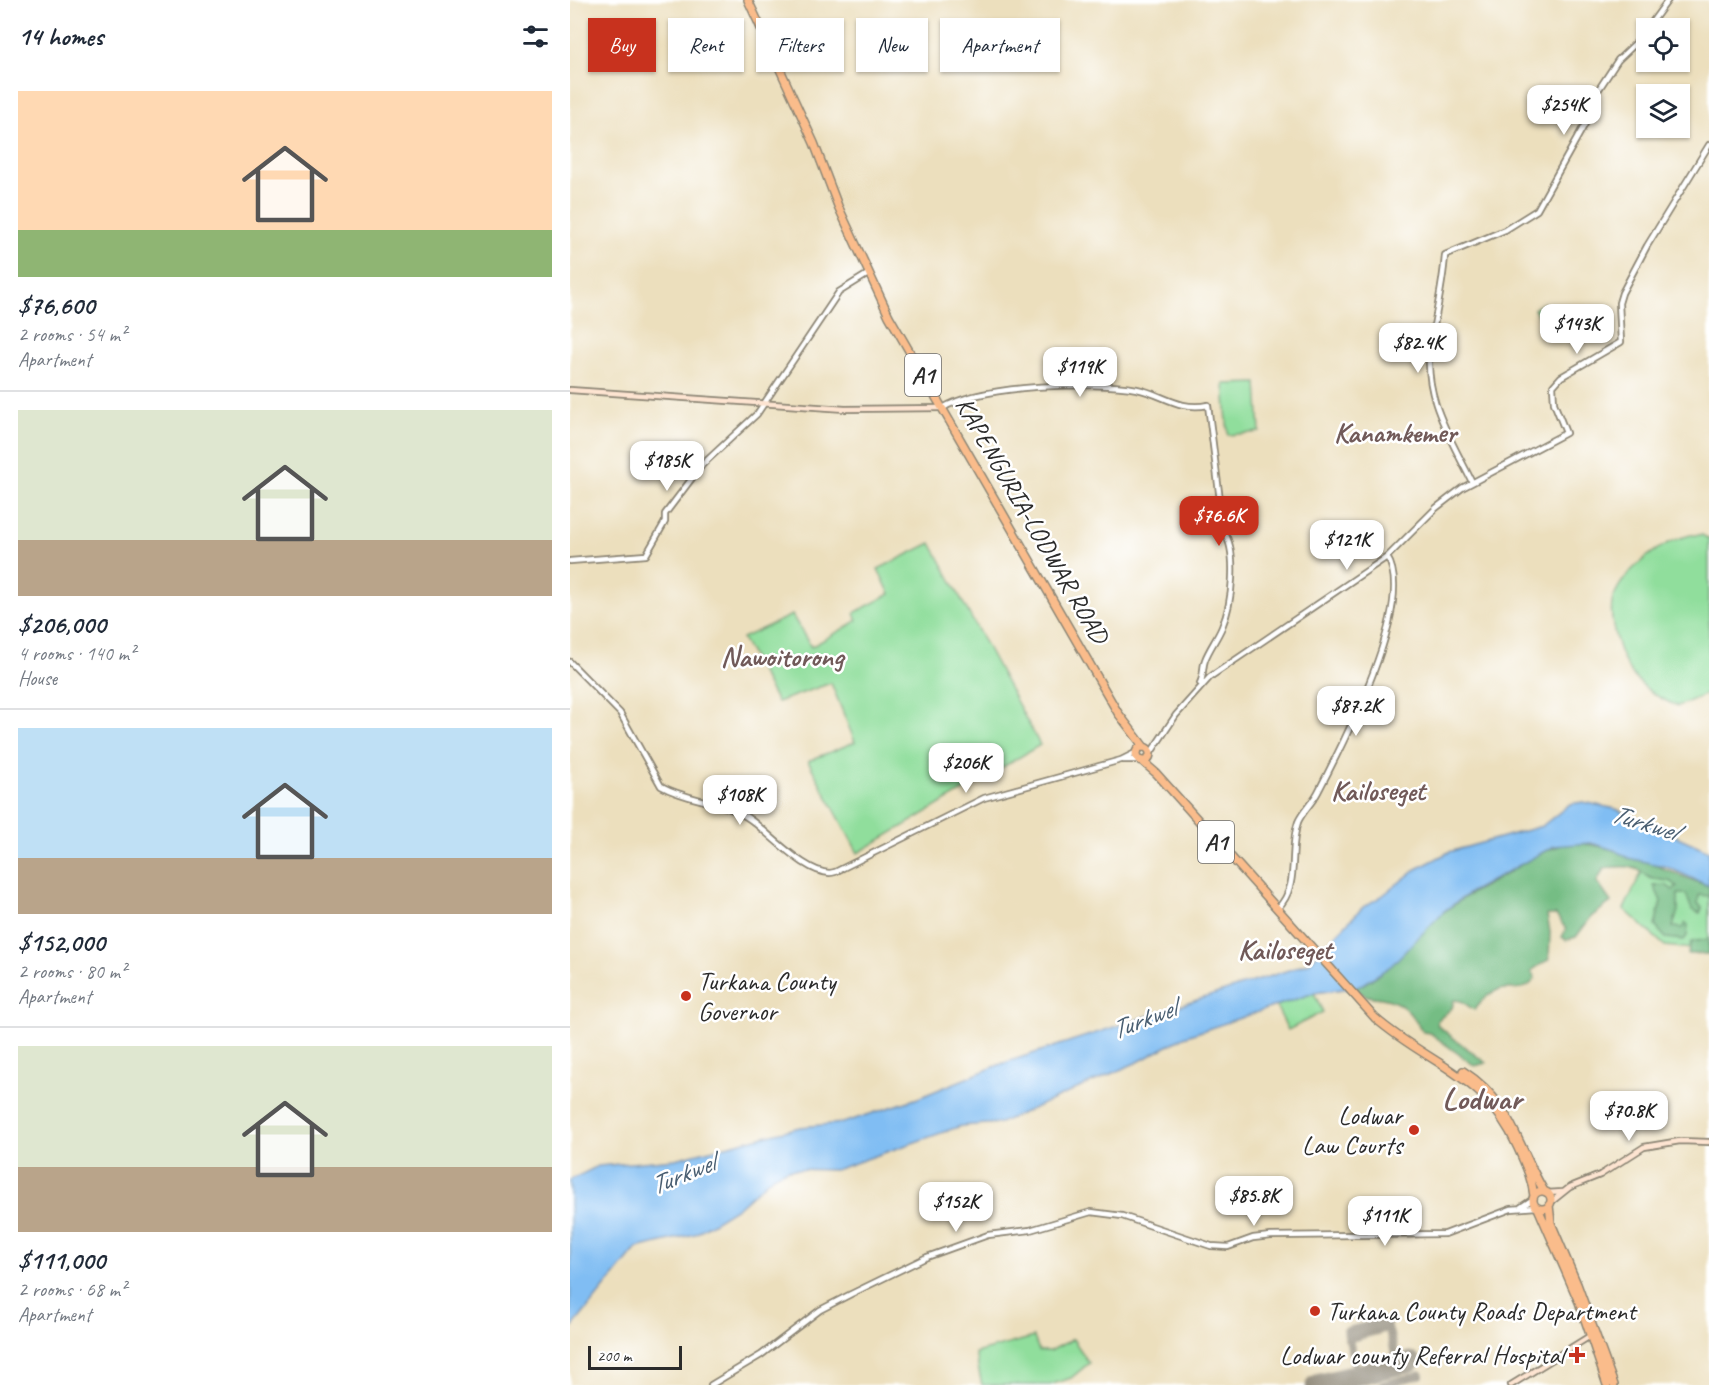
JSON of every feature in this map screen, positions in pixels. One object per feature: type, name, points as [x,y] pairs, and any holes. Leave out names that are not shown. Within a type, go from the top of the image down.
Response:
[{"type":"highway","name":"KAPENGURIA-LODWAR ROAD","points":[[748,0],[810,134],[868,274],[901,338],[1131,734],[1138,756],[1156,773],[1277,909]]},
{"type":"highway","name":"KAPENGURIA-LODWAR ROAD","points":[[1131,734],[1147,751],[1156,773]]},
{"type":"highway","points":[[1138,756],[1147,751]]},
{"type":"highway","points":[[1138,756],[1147,751]]},
{"type":"highway","name":"A1","points":[[1277,909],[1350,991],[1392,1033],[1432,1056],[1482,1093],[1507,1124],[1532,1179],[1533,1197],[1556,1245],[1607,1385]]},
{"type":"highway","name":"A1","points":[[1432,1056],[1450,1063],[1472,1077],[1498,1102],[1515,1128],[1545,1192],[1551,1223],[1577,1284],[1614,1385]]},
{"type":"highway","points":[[1533,1197],[1545,1192]]},
{"type":"highway","points":[[1537,1207],[1549,1204]]},
{"type":"main road","points":[[570,390],[865,409],[943,408]]},
{"type":"main road","points":[[1549,1204],[1563,1192],[1604,1172],[1644,1147],[1680,1141],[1709,1142]]},
{"type":"main road","points":[[1545,1192],[1563,1192]]},
{"type":"main road","points":[[1511,1385],[1590,1336]]},
{"type":"street","points":[[1472,482],[1438,414],[1430,378],[1431,341],[1436,322],[1444,255],[1505,230],[1537,210],[1584,124],[1595,95],[1618,60],[1639,40],[1668,0]]},
{"type":"street","points":[[1196,689],[1210,677],[1386,557],[1436,508],[1472,482],[1566,433],[1554,403],[1553,386],[1561,377],[1621,342],[1619,303],[1622,293],[1647,246],[1709,145]]},
{"type":"street","points":[[570,561],[646,555],[665,522],[665,514],[683,489],[702,465],[757,414],[839,292],[868,274]]},
{"type":"street","points":[[943,408],[960,400],[1057,386],[1135,389],[1176,404],[1191,407],[1208,405],[1209,434],[1232,564],[1230,600],[1225,620],[1205,659],[1203,678],[1156,743],[1147,751]]},
{"type":"street","points":[[1277,909],[1289,890],[1298,823],[1310,808],[1329,769],[1387,635],[1392,617],[1393,597],[1392,571],[1386,557]]},
{"type":"street","points":[[570,662],[620,713],[661,786],[719,804],[758,825],[815,871],[830,874],[984,798],[1138,756]]},
{"type":"street","points":[[755,832],[758,825]]},
{"type":"street","points":[[1521,1207],[1533,1197]]},
{"type":"street","points":[[711,1385],[761,1355],[820,1310],[927,1257],[974,1239],[1030,1230],[1083,1213],[1122,1216],[1211,1246],[1228,1247],[1253,1238],[1271,1236],[1445,1234],[1521,1207],[1537,1207]]},
{"type":"green space","points":[[1544,303],[1554,320],[1544,325],[1534,309]]},
{"type":"green space","points":[[1257,383],[1260,432],[1228,435],[1224,384]]},
{"type":"green space","points":[[1691,535],[1702,535],[1709,539],[1709,693],[1678,706],[1648,689],[1628,668],[1619,648],[1613,625],[1612,604],[1614,596],[1627,576],[1646,557],[1668,543]]},
{"type":"green space","points":[[931,543],[1040,745],[858,853],[808,761],[855,742],[831,683],[777,702],[742,638],[792,615],[811,647],[857,621],[854,613],[890,594],[878,569]]},
{"type":"green space","points":[[1570,843],[1588,844],[1623,853],[1709,886],[1709,896],[1699,895],[1698,903],[1702,908],[1700,913],[1692,910],[1686,894],[1678,894],[1678,910],[1673,927],[1682,928],[1686,923],[1688,925],[1687,936],[1684,940],[1666,938],[1655,926],[1661,901],[1654,886],[1666,885],[1673,890],[1677,886],[1674,883],[1650,878],[1633,868],[1604,868],[1597,882],[1611,902],[1591,917],[1576,937],[1566,940],[1562,937],[1566,929],[1556,915],[1547,915],[1550,932],[1549,959],[1531,971],[1535,978],[1531,983],[1523,988],[1495,991],[1474,1010],[1461,1001],[1454,1000],[1452,1008],[1437,1021],[1438,1026],[1486,1063],[1475,1066],[1430,1033],[1423,1032],[1401,1005],[1390,1000],[1367,996],[1355,988],[1369,981],[1392,963],[1434,921],[1456,903],[1537,855]]},
{"type":"green space","points":[[1645,865],[1709,889],[1709,951],[1665,946],[1624,909]]},
{"type":"green space","points":[[1709,939],[1709,954],[1688,954],[1691,942]]},
{"type":"green space","points":[[1314,993],[1323,1012],[1288,1030],[1276,1006]]},
{"type":"green space","points":[[1034,1337],[1039,1351],[1050,1351],[1073,1339],[1089,1363],[1071,1378],[1050,1385],[982,1385],[975,1353]]},
{"type":"water","name":"Turkwel","points":[[1583,802],[1616,809],[1709,851],[1709,886],[1667,867],[1628,858],[1614,850],[1591,843],[1554,846],[1471,892],[1444,911],[1391,966],[1358,987],[1314,993],[1184,1037],[1140,1061],[1000,1123],[961,1126],[835,1170],[788,1169],[773,1176],[737,1208],[695,1234],[637,1248],[570,1330],[570,1180],[598,1166],[675,1159],[800,1127],[843,1123],[918,1098],[1001,1064],[1292,969],[1310,962],[1363,907],[1382,896],[1415,870],[1449,852],[1542,826],[1570,804]]},
{"type":"taxiway","points":[[1357,1374],[1347,1331],[1384,1321],[1387,1323],[1398,1365]]},
{"type":"taxiway","points":[[1348,1339],[1388,1328]]},
{"type":"taxiway","points":[[1382,1385],[1420,1375]]},
{"type":"runway","points":[[1316,1385],[1410,1362]]},
{"type":"place","name":"Turkana County Governor","points":[[686,996]]},
{"type":"place","name":"Lodwar Law Courts","points":[[1414,1130]]},
{"type":"place","name":"Turkana County Roads Department","points":[[1315,1311]]},
{"type":"place","name":"Lodwar county Referral Hospital","points":[[1577,1355]]},
{"type":"district","name":"Kanamkemer","points":[[1395,432]]},
{"type":"district","name":"Nawoitorong","points":[[782,656]]},
{"type":"district","name":"Kailoseget","points":[[1378,790]]},
{"type":"district","name":"Kailoseget","points":[[1285,949]]},
{"type":"district","name":"Lodwar","points":[[1482,1098]]}]
